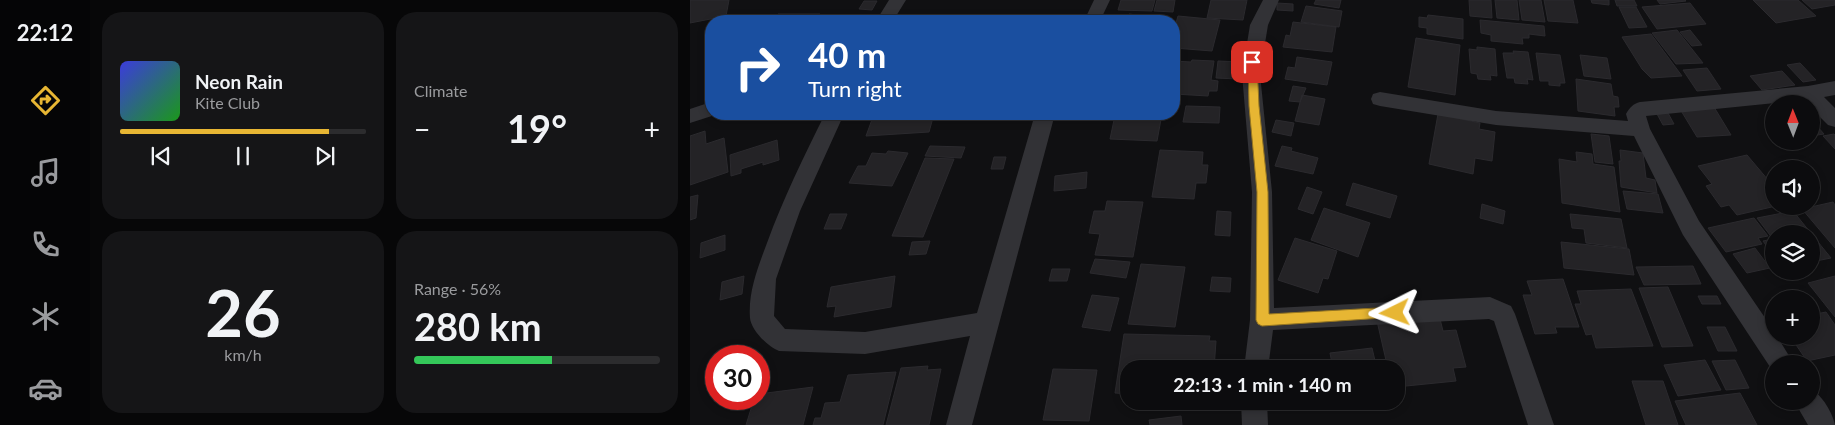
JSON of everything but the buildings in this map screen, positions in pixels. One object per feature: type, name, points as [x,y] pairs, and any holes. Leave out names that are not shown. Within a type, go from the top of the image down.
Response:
[{"type":"street","points":[[888,15],[898,0]]},
{"type":"street","points":[[1095,15],[1102,0]]},
{"type":"street","points":[[1257,360],[1262,320],[1262,192],[1251,74],[1259,25],[1270,0]]},
{"type":"street","points":[[1776,355],[1691,228],[1640,129],[1636,114],[1640,109],[1808,93],[1835,88]]},
{"type":"street","points":[[1808,93],[1835,120]]},
{"type":"street","points":[[1380,99],[1496,118],[1640,129]]},
{"type":"street","points":[[690,116],[705,111]]},
{"type":"street","points":[[831,120],[789,211],[764,279],[762,319],[779,340],[865,343],[986,322]]},
{"type":"street","points":[[959,425],[1043,120]]},
{"type":"street","points":[[1262,320],[1490,308],[1503,314],[1541,425]]},
{"type":"street","points":[[1254,410],[1255,425]]},
{"type":"street","points":[[1813,410],[1823,425]]},
{"type":"route","points":[[1252,62],[1251,74],[1262,192],[1262,320],[1395,313]]}]
